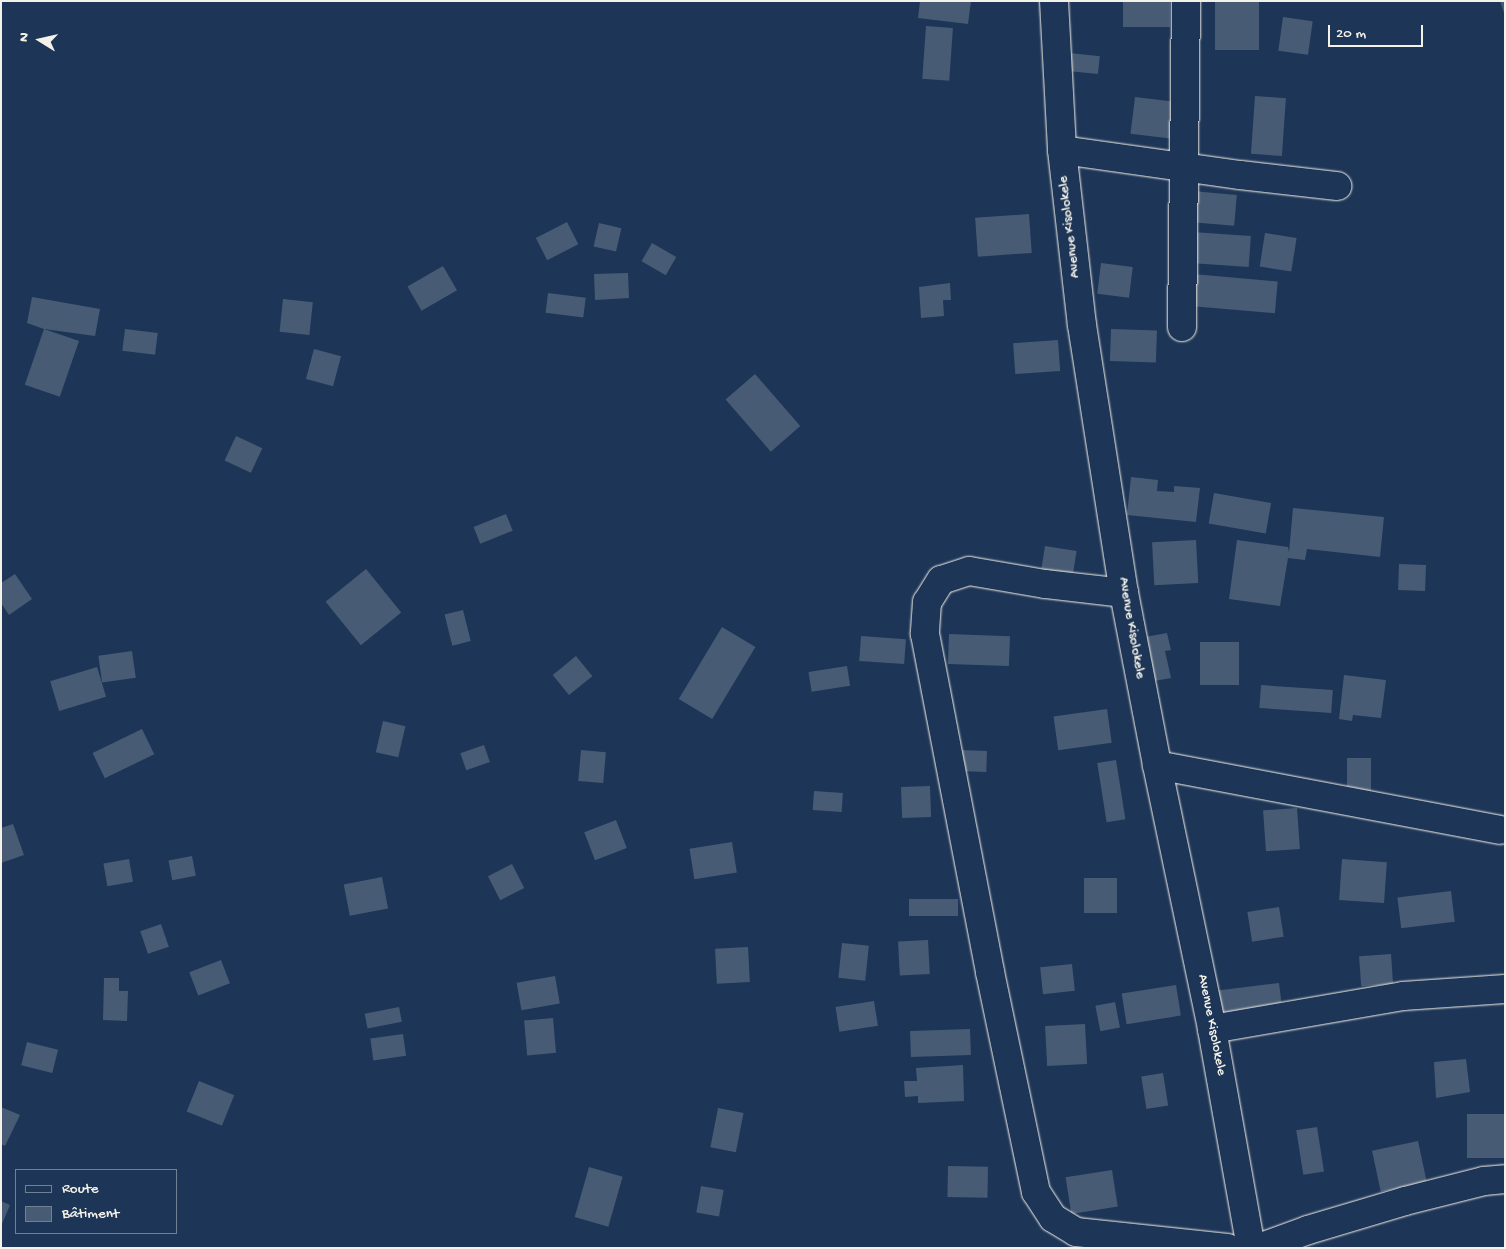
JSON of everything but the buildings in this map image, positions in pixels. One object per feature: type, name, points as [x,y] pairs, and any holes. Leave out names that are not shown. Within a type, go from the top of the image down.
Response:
[{"type":"street","name":"Avenue Kisolokele","points":[[1054,1],[1062,150],[1082,325],[1124,592],[1157,765],[1212,1029],[1251,1248]]},
{"type":"street","points":[[1182,327],[1186,1]]},
{"type":"street","points":[[1062,150],[1240,175],[1337,186]]},
{"type":"street","points":[[1124,592],[1046,584],[969,570],[941,580],[927,602],[925,634],[990,972],[1036,1192],[1053,1218],[1076,1232],[1226,1248]]},
{"type":"street","points":[[1157,765],[1500,830]]},
{"type":"street","points":[[1212,1029],[1403,996],[1505,989]]},
{"type":"street","points":[[1259,1248],[1308,1230],[1405,1201],[1484,1181],[1505,1179]]}]
